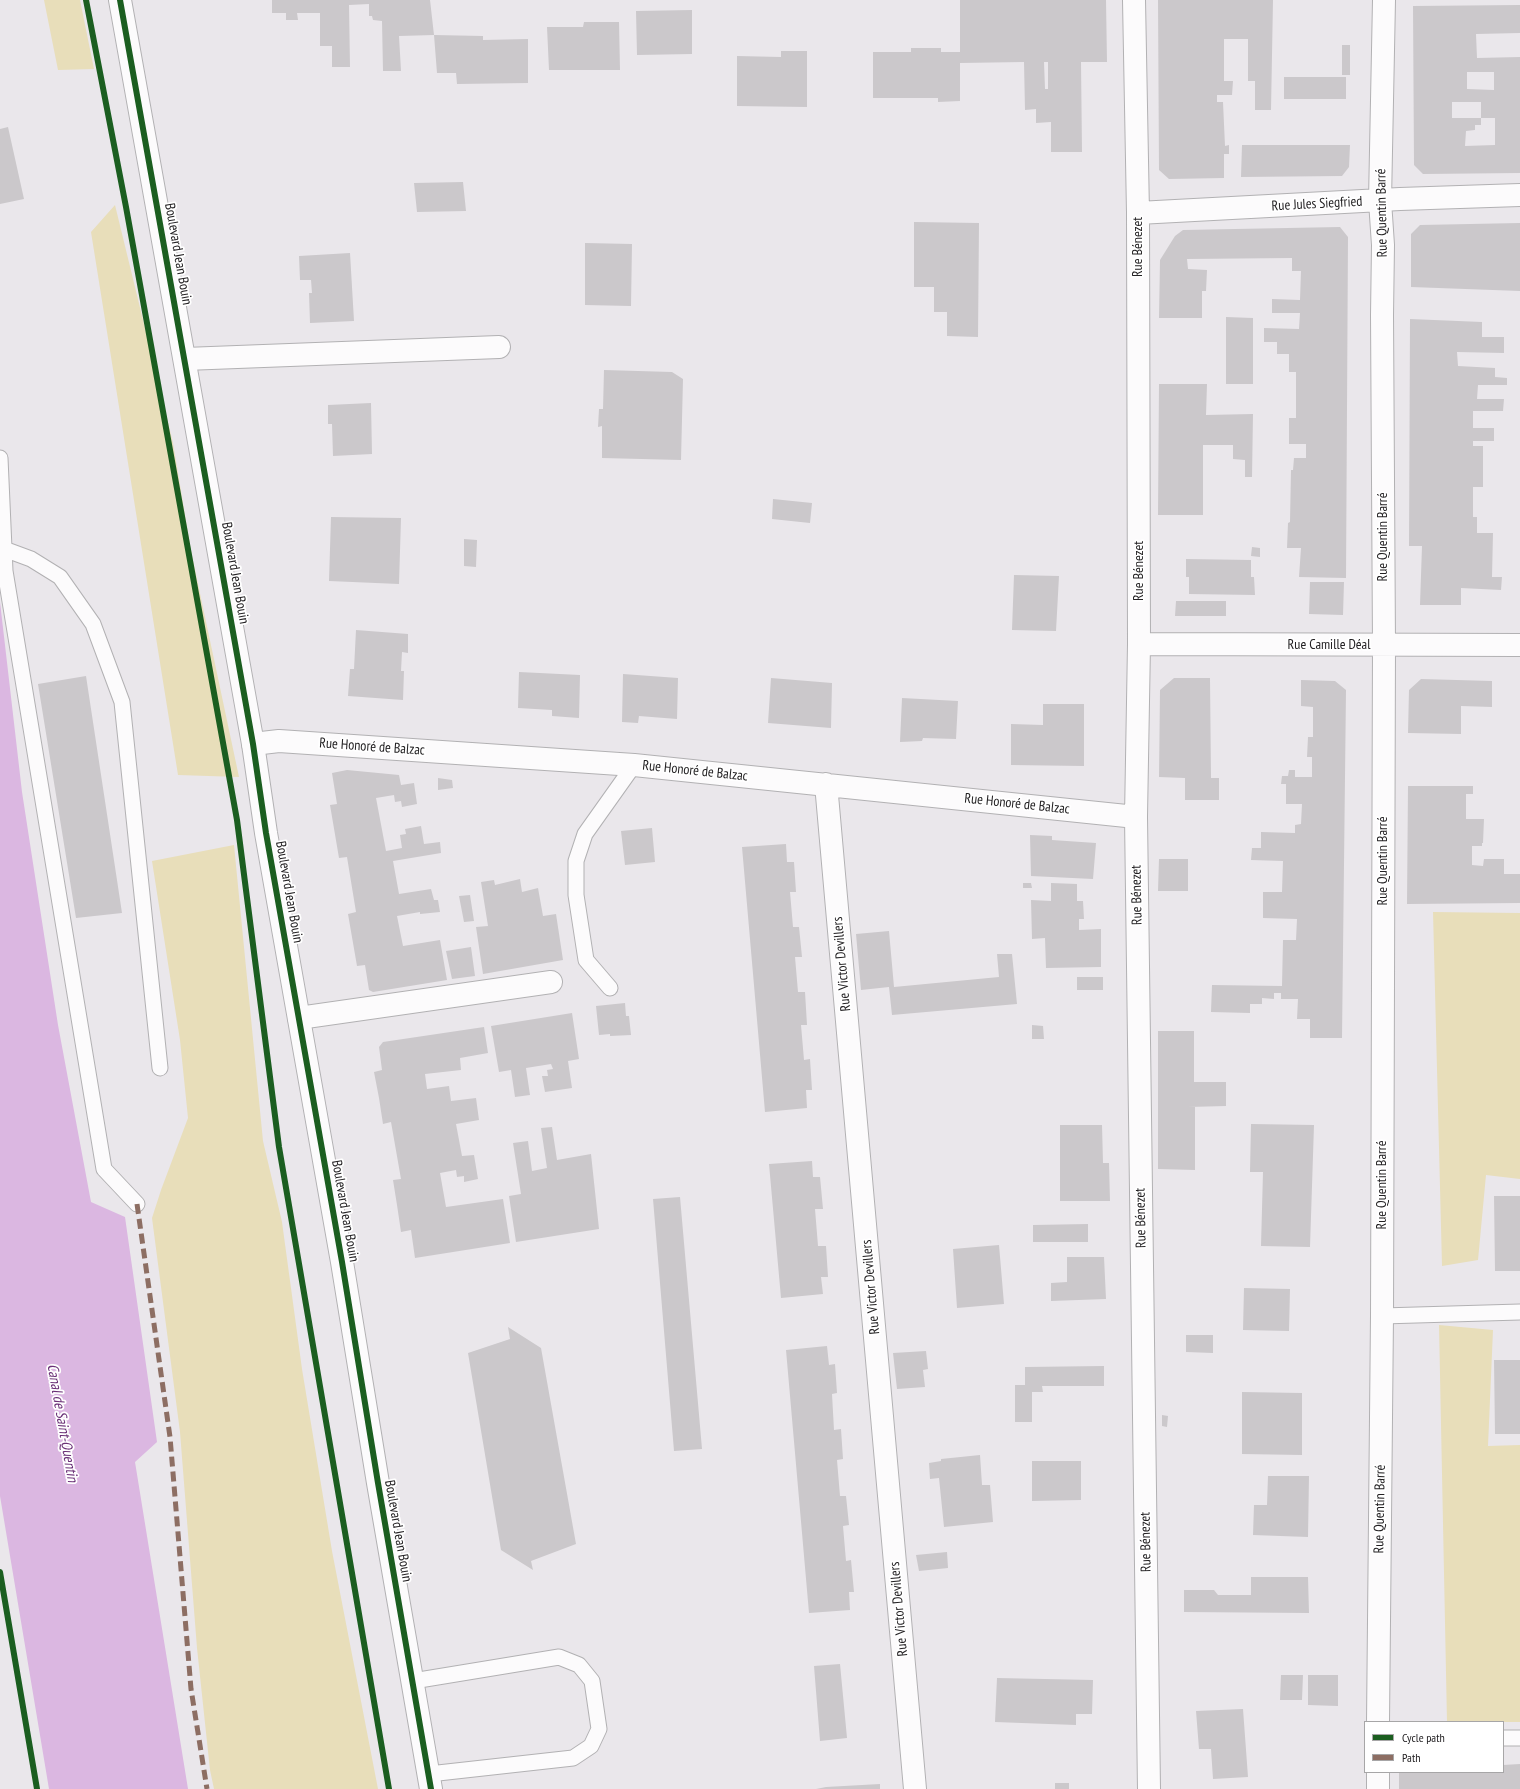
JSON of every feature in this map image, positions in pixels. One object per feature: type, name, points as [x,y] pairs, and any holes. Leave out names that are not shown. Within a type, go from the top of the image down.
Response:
[{"type":"street","name":"Boulevard Jean Bouin","points":[[120,0],[253,744],[268,840],[430,1781]]},
{"type":"street","name":"Rue Bénezet","points":[[1134,0],[1138,213],[1139,644],[1136,817],[1149,1789]]},
{"type":"street","name":"Rue Quentin Barré","points":[[1378,1721],[1382,1316],[1384,645],[1383,245],[1380,201],[1384,0]]},
{"type":"street","name":"Rue Jules Siegfried","points":[[1138,213],[1400,199],[1520,196]]},
{"type":"street","points":[[185,358],[499,348]]},
{"type":"street","name":"Rue Camille Déal","points":[[1139,644],[1520,645]]},
{"type":"street","name":"Rue Honoré de Balzac","points":[[253,744],[279,741],[634,765],[1136,817]]},
{"type":"street","name":"Rue Victor Devillers","points":[[826,784],[915,1789]]},
{"type":"street","points":[[299,1018],[551,982]]},
{"type":"street","points":[[1378,1773],[1378,1789]]},
{"type":"lane","points":[[0,458],[5,571],[104,1169],[137,1204]]},
{"type":"lane","points":[[4,549],[32,559],[60,578],[93,624],[122,702],[160,1068]]},
{"type":"lane","points":[[610,988],[586,960],[576,894],[576,861],[585,834],[634,765]]},
{"type":"lane","points":[[1382,1316],[1520,1312]]},
{"type":"lane","points":[[413,1681],[559,1657],[579,1665],[592,1680],[599,1729],[591,1746],[573,1758],[430,1781]]},
{"type":"lane","points":[[1504,1738],[1520,1738]]},
{"type":"shaded area","points":[[44,0],[80,0],[94,69],[58,70]]},
{"type":"shaded area","points":[[115,205],[173,443],[191,551],[239,777],[178,775],[91,232]]},
{"type":"shaded area","points":[[234,845],[263,1141],[282,1222],[302,1369],[332,1551],[378,1789],[214,1789],[210,1770],[197,1648],[180,1432],[152,1218],[188,1118],[180,1040],[152,861]]},
{"type":"shaded area","points":[[1433,912],[1520,913],[1520,1179],[1486,1175],[1478,1260],[1442,1266]]},
{"type":"shaded area","points":[[1439,1325],[1493,1330],[1488,1446],[1520,1445],[1520,1722],[1447,1721]]},
{"type":"water","name":"Canal de Saint-Quentin","points":[[0,602],[22,792],[58,1025],[91,1202],[125,1217],[157,1442],[135,1462],[188,1789],[49,1789],[0,1496]]},
{"type":"building","points":[[272,0],[430,0],[434,35],[399,36],[401,71],[383,71],[382,21],[373,20],[372,16],[369,16],[369,4],[349,5],[350,67],[332,67],[332,46],[320,46],[320,13],[297,13],[298,20],[286,20],[286,13],[272,13]]},
{"type":"building","points":[[960,0],[1106,0],[1107,62],[1081,62],[1082,152],[1051,152],[1051,122],[1036,123],[1036,109],[1025,110],[1024,62],[960,63],[960,101],[938,102],[938,98],[873,98],[873,52],[911,52],[911,48],[941,48],[941,52],[960,52]],"holes":[[[1044,62],[1048,62],[1048,89],[1045,89]]]},
{"type":"building","points":[[1158,0],[1273,0],[1271,110],[1255,110],[1255,81],[1248,81],[1248,39],[1224,39],[1224,81],[1233,81],[1232,95],[1217,95],[1217,102],[1223,102],[1225,146],[1229,145],[1229,154],[1224,154],[1224,178],[1169,179],[1159,170]]},
{"type":"building","points":[[1520,5],[1520,33],[1476,34],[1477,58],[1520,57],[1520,173],[1423,174],[1414,165],[1413,6]],"holes":[[[1467,72],[1494,72],[1494,90],[1467,89]],[[1452,102],[1481,102],[1481,118],[1452,118]],[[1481,118],[1495,118],[1495,145],[1465,146],[1466,131],[1475,130],[1475,125],[1481,125]]]},
{"type":"building","points":[[692,10],[692,54],[637,55],[636,11]]},
{"type":"building","points":[[584,22],[619,22],[620,70],[549,70],[547,27],[583,27]]},
{"type":"building","points":[[434,35],[483,36],[483,40],[528,39],[528,83],[457,84],[456,73],[437,73]]},
{"type":"building","points":[[1342,45],[1350,45],[1350,75],[1342,75]]},
{"type":"building","points":[[781,51],[807,51],[807,107],[737,106],[737,56],[781,57]]},
{"type":"building","points":[[1284,77],[1346,77],[1346,99],[1284,99]]},
{"type":"building","points":[[8,127],[24,199],[0,204],[0,129]]},
{"type":"building","points":[[1242,145],[1350,145],[1349,167],[1342,176],[1241,177]]},
{"type":"building","points":[[463,182],[466,211],[417,212],[414,183]]},
{"type":"building","points":[[914,222],[979,223],[978,337],[947,336],[947,312],[934,312],[934,287],[914,287]]},
{"type":"building","points":[[1520,223],[1520,291],[1411,287],[1411,234],[1420,225]]},
{"type":"building","points":[[1340,227],[1348,237],[1346,578],[1299,577],[1301,548],[1287,548],[1288,523],[1290,522],[1291,470],[1293,470],[1294,458],[1306,458],[1306,444],[1289,444],[1289,418],[1296,418],[1296,372],[1289,372],[1289,354],[1277,354],[1277,342],[1264,342],[1264,328],[1299,329],[1300,313],[1272,313],[1272,299],[1300,300],[1301,271],[1292,271],[1292,258],[1187,259],[1188,269],[1207,270],[1206,291],[1202,291],[1202,318],[1159,318],[1160,260],[1175,236],[1183,230]]},
{"type":"building","points":[[585,243],[632,244],[631,306],[585,305]]},
{"type":"building","points":[[350,253],[354,321],[310,323],[309,293],[312,293],[311,280],[300,280],[299,256]]},
{"type":"building","points":[[1226,317],[1253,318],[1253,384],[1226,384]]},
{"type":"building","points":[[1410,319],[1482,322],[1482,337],[1504,337],[1504,353],[1457,352],[1458,366],[1495,368],[1495,377],[1507,378],[1507,385],[1478,385],[1477,399],[1504,399],[1503,411],[1473,411],[1473,428],[1494,428],[1494,441],[1473,441],[1473,446],[1483,446],[1483,487],[1473,487],[1473,517],[1477,517],[1477,533],[1493,533],[1492,577],[1502,577],[1501,590],[1461,588],[1461,605],[1420,605],[1422,546],[1409,546]]},
{"type":"building","points":[[604,370],[672,372],[683,379],[681,460],[602,458],[602,426],[598,427],[599,409],[603,409]]},
{"type":"building","points":[[1159,384],[1207,384],[1206,415],[1253,414],[1252,477],[1245,477],[1245,460],[1233,459],[1233,445],[1203,445],[1203,515],[1158,515]]},
{"type":"building","points":[[371,403],[372,454],[333,456],[332,424],[328,424],[328,405]]},
{"type":"building","points":[[773,499],[812,503],[810,523],[772,519]]},
{"type":"building","points":[[331,517],[401,518],[399,584],[329,581]]},
{"type":"building","points":[[464,539],[477,540],[476,567],[464,566]]},
{"type":"building","points":[[1252,547],[1260,548],[1260,557],[1251,556]]},
{"type":"building","points":[[1186,559],[1251,560],[1251,577],[1254,577],[1255,595],[1189,594],[1189,577],[1186,577]]},
{"type":"building","points":[[1014,575],[1059,576],[1056,631],[1012,630]]},
{"type":"building","points":[[1310,582],[1344,582],[1343,615],[1309,614]]},
{"type":"building","points":[[1176,601],[1226,601],[1226,616],[1175,616]]},
{"type":"building","points":[[356,630],[408,634],[408,653],[402,652],[401,671],[404,671],[403,700],[348,696],[350,669],[354,669]]},
{"type":"building","points":[[519,672],[580,675],[579,718],[552,716],[552,710],[518,708]]},
{"type":"building","points":[[623,674],[678,678],[677,719],[639,716],[638,723],[622,722]]},
{"type":"building","points":[[86,676],[122,913],[76,918],[38,684]]},
{"type":"building","points":[[771,678],[832,683],[831,728],[768,723]]},
{"type":"building","points":[[1174,678],[1210,678],[1211,778],[1219,778],[1219,800],[1185,800],[1185,778],[1159,777],[1160,690]]},
{"type":"building","points":[[1421,679],[1492,681],[1492,707],[1461,706],[1461,734],[1408,733],[1409,690]]},
{"type":"building","points":[[1301,680],[1335,681],[1346,690],[1342,1038],[1310,1038],[1310,1019],[1297,1019],[1298,999],[1281,999],[1281,993],[1274,993],[1274,999],[1262,998],[1262,1004],[1250,1004],[1250,1013],[1211,1012],[1212,985],[1282,986],[1283,940],[1296,940],[1297,919],[1263,918],[1263,892],[1282,892],[1283,861],[1251,860],[1252,848],[1261,848],[1261,832],[1295,833],[1295,825],[1301,824],[1302,804],[1286,804],[1286,784],[1281,784],[1282,776],[1288,776],[1289,770],[1295,770],[1295,777],[1312,777],[1312,757],[1307,757],[1308,737],[1313,737],[1313,707],[1301,706]]},
{"type":"building","points":[[902,698],[958,701],[956,739],[923,738],[922,741],[900,742]]},
{"type":"building","points":[[1043,704],[1084,704],[1084,766],[1011,765],[1011,724],[1043,725]]},
{"type":"building","points":[[347,770],[399,775],[401,785],[414,783],[417,804],[402,807],[401,801],[395,802],[394,795],[376,798],[386,851],[402,848],[400,835],[406,834],[405,829],[421,826],[424,844],[440,842],[441,853],[393,861],[399,894],[431,889],[434,900],[438,900],[440,912],[420,914],[420,912],[397,916],[403,946],[440,940],[447,980],[373,992],[369,990],[365,965],[357,966],[348,914],[356,912],[347,857],[339,858],[330,805],[337,804],[332,773]]},
{"type":"building","points":[[438,778],[452,780],[453,788],[438,790]]},
{"type":"building","points":[[1408,786],[1473,786],[1473,794],[1466,794],[1466,819],[1484,819],[1483,843],[1482,846],[1472,846],[1472,865],[1483,866],[1484,859],[1504,859],[1504,874],[1520,874],[1520,903],[1407,904]]},
{"type":"building","points":[[652,828],[655,862],[625,865],[621,831]]},
{"type":"building","points":[[1030,835],[1052,836],[1052,840],[1096,843],[1093,879],[1031,876]]},
{"type":"building","points":[[786,844],[787,862],[794,862],[796,892],[790,892],[793,927],[799,927],[802,957],[795,957],[798,992],[805,992],[807,1025],[801,1025],[804,1060],[810,1059],[812,1090],[806,1090],[807,1108],[765,1112],[742,847]]},
{"type":"building","points":[[1159,859],[1188,859],[1188,891],[1158,891]]},
{"type":"building","points":[[520,879],[522,892],[538,888],[543,916],[556,914],[563,960],[483,974],[476,927],[488,926],[481,882],[494,880],[495,885]]},
{"type":"building","points":[[1023,883],[1031,883],[1032,888],[1023,888]]},
{"type":"building","points":[[1051,883],[1077,884],[1077,901],[1083,901],[1084,919],[1079,919],[1079,930],[1101,929],[1101,967],[1046,968],[1045,938],[1032,939],[1031,900],[1051,901]]},
{"type":"building","points":[[470,895],[474,921],[464,922],[459,896]]},
{"type":"building","points":[[889,931],[894,987],[999,977],[997,954],[1012,954],[1017,1004],[892,1015],[889,987],[861,990],[856,934]]},
{"type":"building","points":[[471,947],[475,976],[452,979],[446,951]]},
{"type":"building","points":[[1077,977],[1103,977],[1103,990],[1077,990]]},
{"type":"building","points":[[625,1003],[626,1016],[629,1016],[631,1035],[599,1035],[596,1006]]},
{"type":"building","points":[[572,1013],[579,1059],[568,1061],[572,1088],[545,1092],[542,1076],[548,1076],[547,1070],[553,1069],[551,1064],[526,1068],[530,1095],[515,1097],[511,1070],[499,1072],[491,1026]]},
{"type":"building","points":[[1032,1025],[1043,1026],[1044,1039],[1032,1039]]},
{"type":"building","points":[[484,1027],[488,1053],[460,1058],[461,1070],[425,1074],[427,1089],[449,1086],[451,1101],[476,1098],[479,1120],[456,1124],[462,1156],[474,1155],[478,1179],[464,1182],[464,1176],[457,1177],[456,1170],[440,1173],[446,1207],[503,1199],[510,1243],[415,1258],[411,1230],[401,1232],[393,1180],[401,1179],[391,1122],[383,1124],[374,1072],[382,1070],[379,1047],[383,1042]]},
{"type":"building","points":[[1158,1031],[1194,1031],[1194,1082],[1226,1082],[1226,1106],[1188,1107],[1195,1107],[1195,1170],[1158,1169]]},
{"type":"building","points":[[1251,1124],[1314,1125],[1310,1247],[1261,1246],[1263,1172],[1250,1172]]},
{"type":"building","points":[[1060,1125],[1102,1125],[1103,1163],[1109,1163],[1110,1201],[1060,1201]]},
{"type":"building","points":[[552,1127],[557,1160],[591,1154],[599,1229],[516,1242],[509,1196],[521,1194],[513,1143],[528,1141],[532,1171],[547,1168],[541,1128]]},
{"type":"building","points":[[812,1161],[813,1177],[820,1177],[823,1209],[815,1209],[818,1246],[826,1246],[828,1277],[821,1277],[823,1294],[781,1298],[769,1164]]},
{"type":"building","points":[[1494,1196],[1520,1196],[1520,1271],[1495,1271]]},
{"type":"building","points":[[680,1197],[702,1449],[674,1451],[653,1199]]},
{"type":"building","points":[[1088,1224],[1088,1242],[1033,1242],[1033,1225]]},
{"type":"building","points":[[999,1245],[1004,1304],[957,1308],[953,1249]]},
{"type":"building","points":[[1067,1257],[1104,1257],[1106,1299],[1051,1301],[1051,1283],[1067,1282]]},
{"type":"building","points":[[1244,1288],[1290,1289],[1289,1331],[1243,1330]]},
{"type":"building","points":[[508,1327],[541,1348],[576,1544],[531,1561],[533,1570],[501,1550],[468,1353],[510,1339]]},
{"type":"building","points":[[1186,1335],[1213,1335],[1213,1353],[1186,1352]]},
{"type":"building","points":[[827,1346],[829,1365],[835,1364],[837,1393],[832,1394],[834,1430],[841,1429],[843,1459],[837,1460],[840,1496],[846,1496],[849,1525],[843,1526],[846,1561],[851,1560],[854,1592],[849,1592],[850,1610],[809,1613],[786,1350]]},
{"type":"building","points":[[926,1351],[928,1369],[923,1370],[925,1387],[897,1389],[893,1353]]},
{"type":"building","points":[[1494,1360],[1520,1360],[1520,1434],[1495,1434]]},
{"type":"building","points":[[1104,1366],[1104,1386],[1042,1386],[1043,1392],[1032,1392],[1032,1422],[1015,1422],[1015,1385],[1025,1385],[1025,1367]]},
{"type":"building","points":[[1242,1392],[1302,1393],[1302,1455],[1242,1454]]},
{"type":"building","points":[[1162,1415],[1168,1416],[1167,1427],[1162,1426]]},
{"type":"building","points":[[980,1455],[982,1485],[990,1485],[993,1522],[944,1527],[939,1478],[930,1479],[929,1463],[941,1461],[941,1459]]},
{"type":"building","points":[[1032,1461],[1081,1461],[1081,1500],[1032,1501]]},
{"type":"building","points":[[1268,1476],[1309,1476],[1308,1537],[1253,1535],[1254,1505],[1267,1505]]},
{"type":"building","points":[[947,1552],[948,1568],[919,1571],[916,1555]]},
{"type":"building","points":[[1251,1577],[1308,1577],[1309,1613],[1184,1612],[1184,1590],[1214,1590],[1218,1595],[1251,1595]]},
{"type":"building","points":[[840,1664],[847,1738],[820,1741],[814,1666]]},
{"type":"building","points":[[1281,1675],[1303,1675],[1302,1700],[1280,1700]]},
{"type":"building","points":[[1308,1675],[1338,1675],[1338,1706],[1308,1705]]},
{"type":"building","points":[[997,1678],[1093,1680],[1092,1714],[1076,1714],[1076,1725],[995,1722]]},
{"type":"building","points":[[1243,1709],[1248,1777],[1213,1779],[1211,1749],[1199,1749],[1196,1711]]},
{"type":"building","points":[[1520,1764],[1520,1789],[1399,1789],[1399,1773],[1504,1773],[1504,1765]]},
{"type":"building","points":[[1055,1783],[1069,1783],[1069,1789],[1055,1789]]},
{"type":"building","points":[[880,1784],[880,1789],[816,1789],[826,1787]]},
{"type":"marked path","points":[[137,1204],[170,1437],[191,1689],[207,1789]]},
{"type":"cycle path","points":[[86,0],[126,207],[237,820],[279,1147],[389,1789]]},
{"type":"cycle path","points":[[120,0],[253,744],[266,833],[342,1262],[378,1483],[431,1789]]},
{"type":"cycle path","points":[[0,1572],[37,1789]]}]
